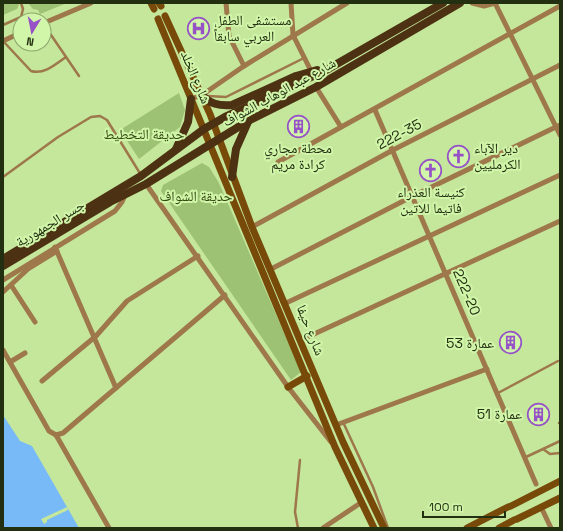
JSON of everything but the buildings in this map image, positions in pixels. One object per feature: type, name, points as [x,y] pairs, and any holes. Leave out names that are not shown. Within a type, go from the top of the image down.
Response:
[{"type":"main road","name":"شارع عبد الوهاب الشواف","points":[[108,200],[174,153],[204,129],[328,69],[443,3]]},
{"type":"main road","name":"شارع عبد الوهاب الشواف","points":[[108,200],[125,195],[146,184],[248,121],[316,87],[460,3]]},
{"type":"main road","name":"شارع الخلد","points":[[165,16],[202,95],[219,140]]},
{"type":"main road","name":"شارع الخلد","points":[[158,19],[210,145]]},
{"type":"main road","points":[[202,95],[213,103],[224,106],[232,105],[296,76],[311,71],[328,69]]},
{"type":"main road","points":[[174,153],[188,122],[192,99]]},
{"type":"main road","points":[[232,177],[236,149],[248,121]]},
{"type":"main road","name":"شارع حيفا","points":[[219,140],[252,227],[301,340],[340,424],[384,528]]},
{"type":"main road","name":"شارع حيفا","points":[[210,145],[307,376],[335,447],[374,528]]},
{"type":"main road","name":"جسر الجمهورية","points":[[3,259],[108,200]]},
{"type":"main road","name":"جسر الجمهورية","points":[[3,266],[108,200]]},
{"type":"main road","points":[[288,387],[307,376]]},
{"type":"main road","points":[[467,528],[560,481]]},
{"type":"main road","points":[[499,528],[560,498]]},
{"type":"street","points":[[52,20],[91,3]]},
{"type":"street","points":[[226,3],[229,36],[244,66]]},
{"type":"street","points":[[290,3],[293,35],[311,71]]},
{"type":"street","points":[[192,99],[202,95],[244,66],[347,3]]},
{"type":"street","points":[[472,3],[484,6],[495,3],[532,79],[558,126],[560,135]]},
{"type":"street","points":[[278,162],[375,110],[560,6]]},
{"type":"street","name":"222-35","points":[[252,227],[393,150],[560,65]]},
{"type":"street","points":[[316,87],[341,127]]},
{"type":"street","name":"222-20","points":[[375,110],[536,484]]},
{"type":"street","points":[[271,268],[412,196],[558,126]]},
{"type":"street","points":[[286,303],[560,174]]},
{"type":"street","points":[[146,184],[198,256],[288,387],[335,447]]},
{"type":"street","points":[[4,279],[56,249],[115,211],[125,195]]},
{"type":"street","points":[[301,340],[560,221]]},
{"type":"street","points":[[3,292],[28,270],[56,249]]},
{"type":"street","points":[[56,249],[96,336],[116,388]]},
{"type":"street","points":[[42,381],[96,336],[127,301],[198,256]]},
{"type":"street","points":[[11,285],[35,322]]},
{"type":"street","points":[[56,435],[63,433],[225,295]]},
{"type":"street","points":[[3,350],[49,431],[56,435],[109,528]]},
{"type":"street","points":[[10,362],[25,353]]},
{"type":"street","points":[[340,424],[487,369]]},
{"type":"street","points":[[532,495],[536,484],[547,488]]},
{"type":"street","points":[[323,528],[362,502]]},
{"type":"street","points":[[541,507],[551,528]]},
{"type":"lane","points":[[3,25],[21,17],[24,9],[21,3]]},
{"type":"lane","points":[[52,36],[79,76]]},
{"type":"lane","points":[[3,41],[31,71],[36,73],[45,71],[66,57]]},
{"type":"lane","points":[[202,95],[216,98],[226,97],[305,58]]},
{"type":"lane","points":[[3,177],[58,137],[91,117],[97,115],[107,120],[141,176]]},
{"type":"lane","points":[[498,394],[558,361]]},
{"type":"lane","points":[[340,424],[373,487],[388,528]]},
{"type":"lane","points":[[525,458],[560,441]]},
{"type":"lane","points":[[543,449],[550,454],[560,452]]},
{"type":"lane","points":[[298,528],[294,512],[300,460]]},
{"type":"green space","points":[[3,3],[18,3],[19,5],[17,9],[3,15]]},
{"type":"green space","points":[[28,3],[67,3],[45,12],[39,12],[38,10],[33,9]]},
{"type":"green space","name":"حديقة التخطيط","points":[[179,93],[185,110],[180,127],[139,159],[120,130]]},
{"type":"green space","name":"حديقة الشواف","points":[[202,163],[209,167],[219,183],[301,372],[291,380],[161,191],[163,185]]},
{"type":"water","points":[[3,415],[20,441],[32,446],[79,528],[3,528]]},
{"type":"pier","points":[[67,507],[68,510],[47,520],[44,524],[41,519]]},
{"type":"place","name":"مستشفى الطفل العربي سابقاً","points":[[198,28]]},
{"type":"place","name":"محطة مجاري كرادة مريم","points":[[298,126]]},
{"type":"place","name":"دير الآباء الكرمليين","points":[[459,156]]},
{"type":"place","name":"كنيسة العذراء فاتيما للاتين","points":[[431,170]]},
{"type":"place","name":"عمارة 53","points":[[510,343]]},
{"type":"place","name":"عمارة 51","points":[[538,414]]}]
